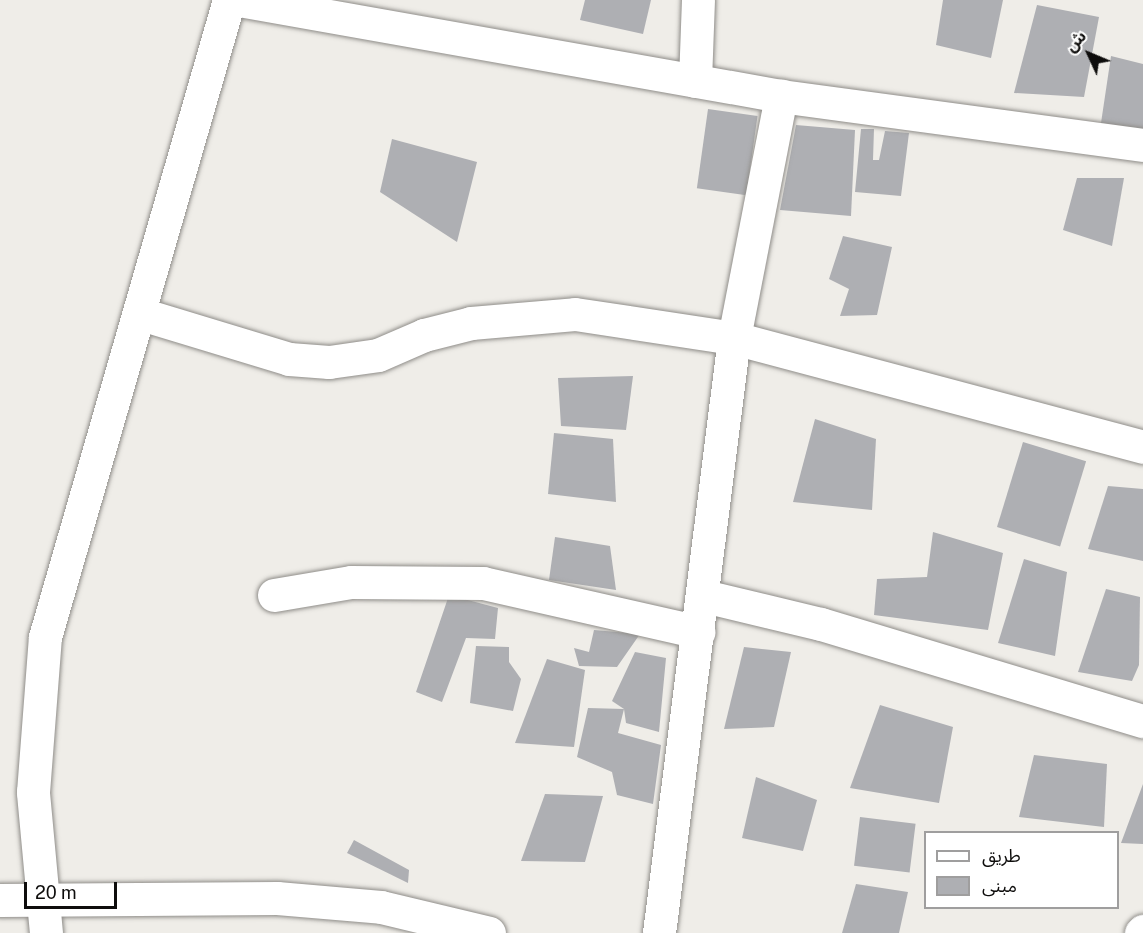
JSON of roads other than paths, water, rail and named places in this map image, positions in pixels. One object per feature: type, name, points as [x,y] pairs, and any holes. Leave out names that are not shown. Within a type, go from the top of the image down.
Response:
[{"type":"street","points":[[46,933],[33,792],[45,637],[141,315],[229,0]]},
{"type":"street","points":[[239,0],[781,96],[1143,144]]},
{"type":"street","points":[[695,81],[698,0]]},
{"type":"street","points":[[659,933],[704,596],[734,338],[781,96]]},
{"type":"street","points":[[141,315],[289,359],[329,362],[378,356],[424,335],[471,323],[575,314],[734,338],[1143,447]]},
{"type":"street","points":[[274,595],[351,582],[483,583],[698,632]]},
{"type":"street","points":[[704,596],[821,624],[1143,721]]},
{"type":"street","points":[[0,900],[277,898],[381,908],[489,933]]}]
